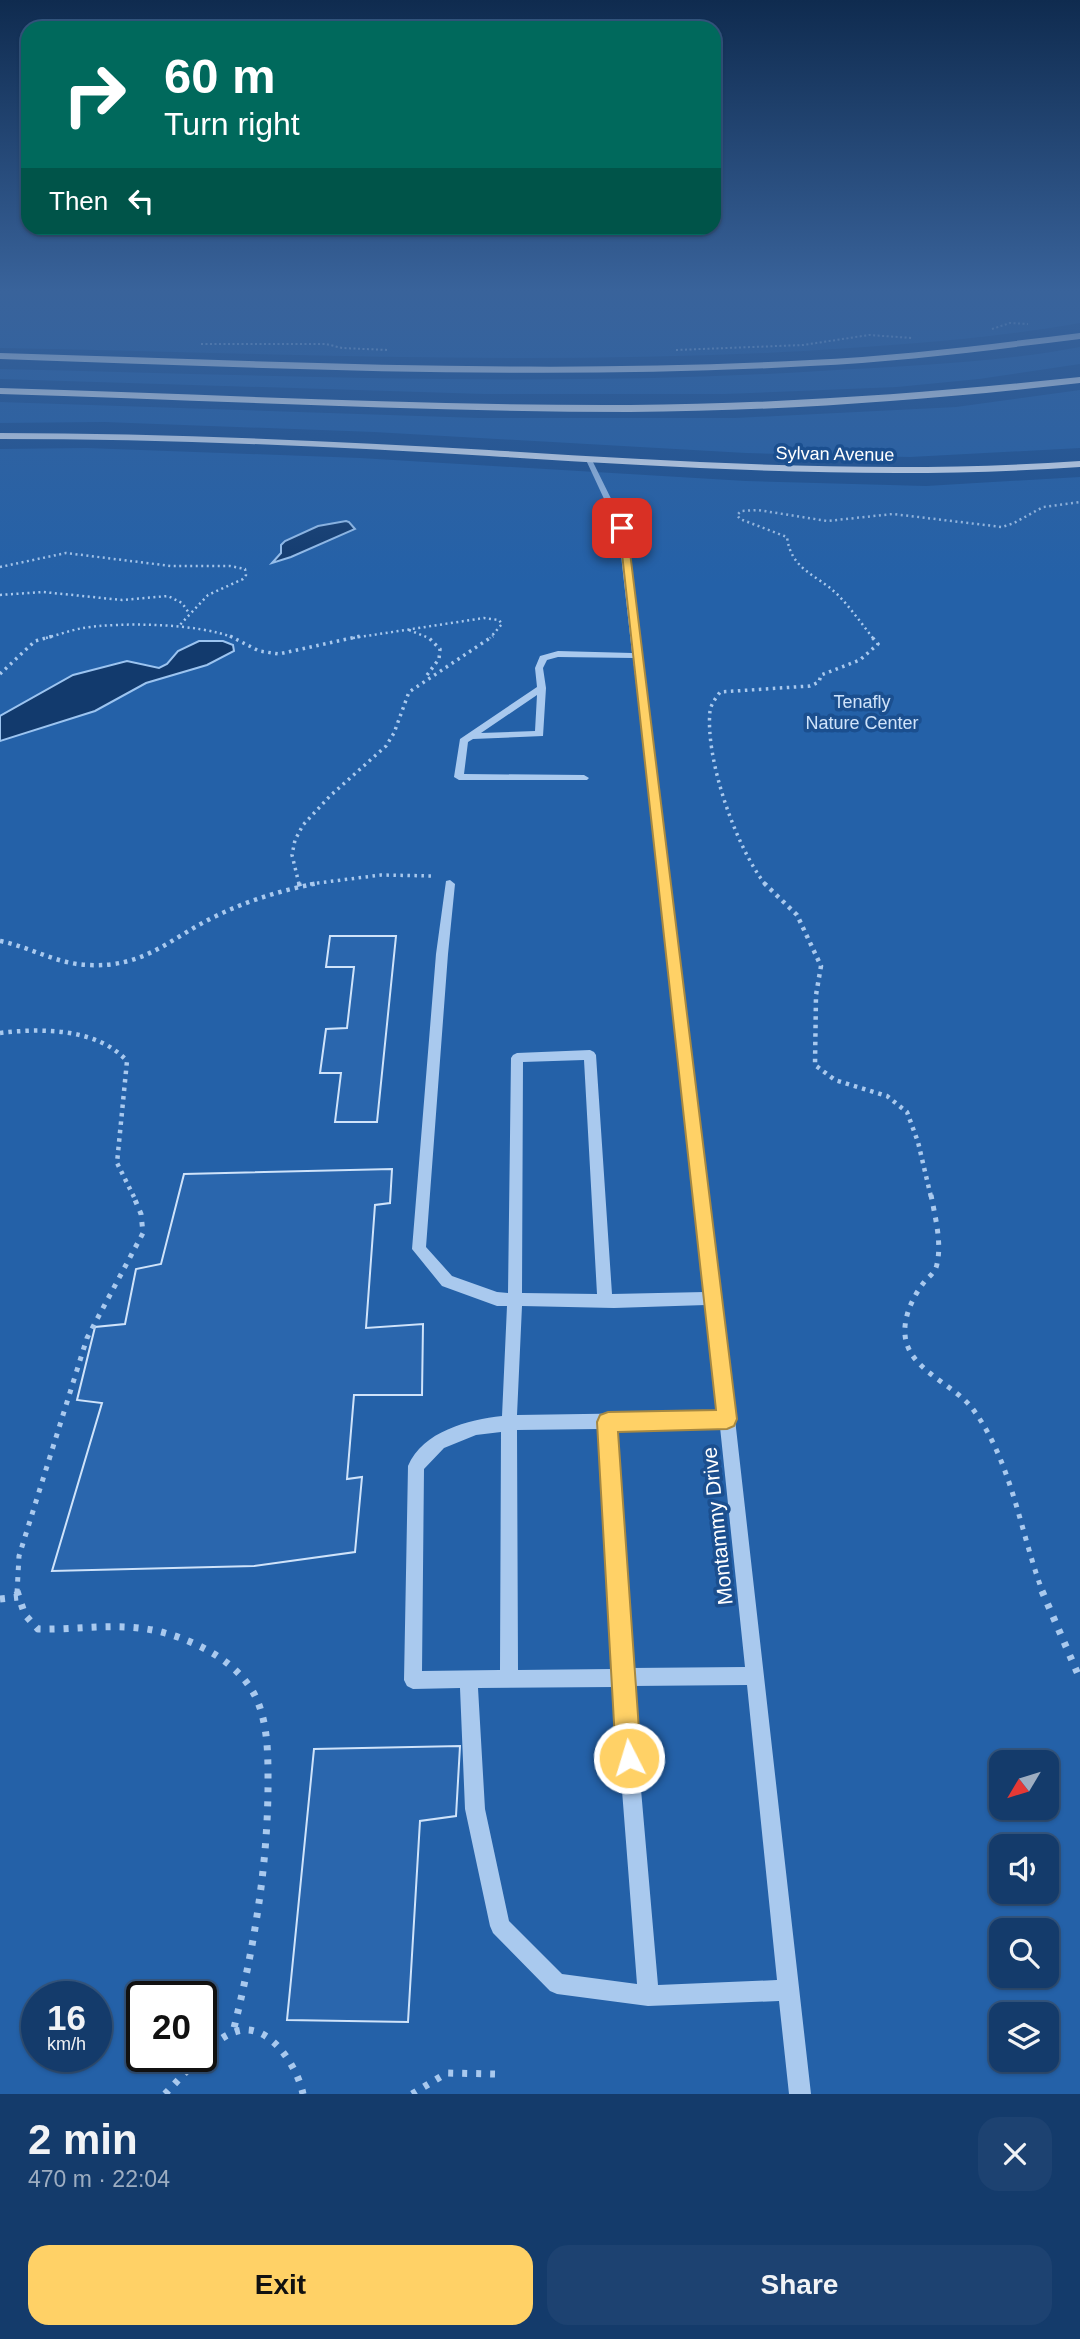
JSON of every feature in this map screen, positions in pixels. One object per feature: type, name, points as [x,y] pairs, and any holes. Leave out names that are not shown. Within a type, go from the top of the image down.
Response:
[{"type":"highway","points":[[0,391],[485,407],[618,408],[761,406],[877,400],[1022,387]]},
{"type":"main road","name":"Sylvan Avenue","points":[[0,436],[234,439],[839,473],[960,472],[1080,464]]},
{"type":"street","name":"Montammy Drive","points":[[589,460],[622,528],[727,1419],[800,2094]]},
{"type":"street","points":[[468,736],[540,734],[542,688]]},
{"type":"street","points":[[509,1423],[727,1419]]},
{"type":"lane","points":[[584,778],[458,777],[463,741],[542,688],[539,668],[543,658],[558,654],[637,656]]},
{"type":"lane","points":[[450,884],[419,1249],[447,1281],[497,1299],[712,1298]]},
{"type":"lane","points":[[509,1680],[509,1423],[515,1299],[517,1058],[590,1055],[605,1300]]},
{"type":"lane","points":[[608,1422],[622,1679],[648,1996]]},
{"type":"lane","points":[[509,1423],[476,1427],[438,1442],[416,1466],[413,1680],[755,1676]]},
{"type":"lane","points":[[469,1680],[475,1809],[499,1926],[557,1984],[648,1996],[788,1990]]},
{"type":"path","points":[[1080,502],[1048,503],[1026,514],[1014,525],[1002,527],[893,514],[827,521],[758,510],[741,510],[737,515],[740,519],[787,537],[789,553],[807,572],[836,593],[878,644],[867,655],[842,669],[821,675],[819,682],[810,686],[720,692],[710,712],[714,761],[722,795],[742,843],[764,883],[796,915],[821,966],[816,995],[815,1065],[831,1078],[866,1088],[897,1102],[906,1110],[915,1129],[938,1234],[939,1260],[937,1268],[915,1296],[906,1325],[906,1342],[909,1349],[936,1377],[972,1407],[987,1432],[1018,1510],[1040,1586],[1080,1678]]},
{"type":"path","points":[[0,567],[66,553],[171,566],[230,566],[245,569],[246,575],[243,579],[208,595],[177,627]]},
{"type":"path","points":[[0,596],[43,592],[122,600],[168,596],[182,603],[189,613]]},
{"type":"path","points":[[0,674],[27,645],[55,634],[82,628],[177,627],[230,636],[268,654],[484,618],[496,618],[502,624],[496,634],[422,681]]},
{"type":"path","points":[[300,887],[292,854],[300,830],[318,807],[389,743],[399,722],[403,700],[436,665],[440,649],[426,635],[407,629]]},
{"type":"path","points":[[0,941],[68,963],[126,963],[147,957],[232,908],[300,887],[416,874],[440,876],[450,884]]},
{"type":"path","points":[[0,1033],[22,1030],[71,1034],[114,1045],[123,1052],[128,1068],[117,1163],[122,1179],[139,1205],[144,1221],[143,1233],[87,1338],[19,1556],[16,1589],[25,1615],[38,1629],[150,1629],[189,1643],[234,1667],[256,1698],[266,1731],[269,1824],[254,1950],[233,2032]]},
{"type":"path","points":[[0,1599],[18,1597]]},
{"type":"path","points":[[217,2044],[233,2032],[253,2031],[271,2037],[300,2077],[303,2094]]},
{"type":"path","points":[[165,2094],[186,2072]]},
{"type":"path","points":[[412,2094],[447,2073],[495,2074]]},
{"type":"green space","points":[[249,387],[900,387],[725,394],[484,394]]},
{"type":"green space","points":[[1080,390],[1080,448],[910,457],[746,453],[374,432],[104,422],[0,423],[0,402],[479,418],[735,418],[956,407]]},
{"type":"green space","name":"Tenafly Nature Center","points":[[87,448],[360,458],[746,481],[926,486],[1080,477],[1080,2094],[0,2094],[0,449]]},
{"type":"shaded area","points":[[346,521],[355,529],[272,563],[281,553],[281,545],[285,541],[318,526]]},
{"type":"shaded area","points":[[199,641],[223,641],[233,645],[234,651],[207,665],[146,683],[95,711],[0,741],[0,716],[73,675],[127,661],[159,668],[167,664],[178,651]]},
{"type":"building","points":[[330,936],[396,936],[377,1122],[335,1122],[341,1073],[320,1073],[326,1029],[347,1028],[354,967],[326,967]]},
{"type":"building","points":[[392,1169],[390,1203],[375,1205],[366,1328],[423,1324],[422,1395],[354,1395],[347,1479],[362,1477],[355,1552],[254,1566],[52,1571],[102,1403],[77,1400],[95,1327],[125,1324],[136,1269],[161,1264],[184,1174]]},
{"type":"building","points":[[460,1746],[456,1816],[420,1821],[408,2022],[287,2020],[314,1749]]},
{"type":"route","points":[[622,528],[727,1419],[608,1422],[629,1758]]}]
